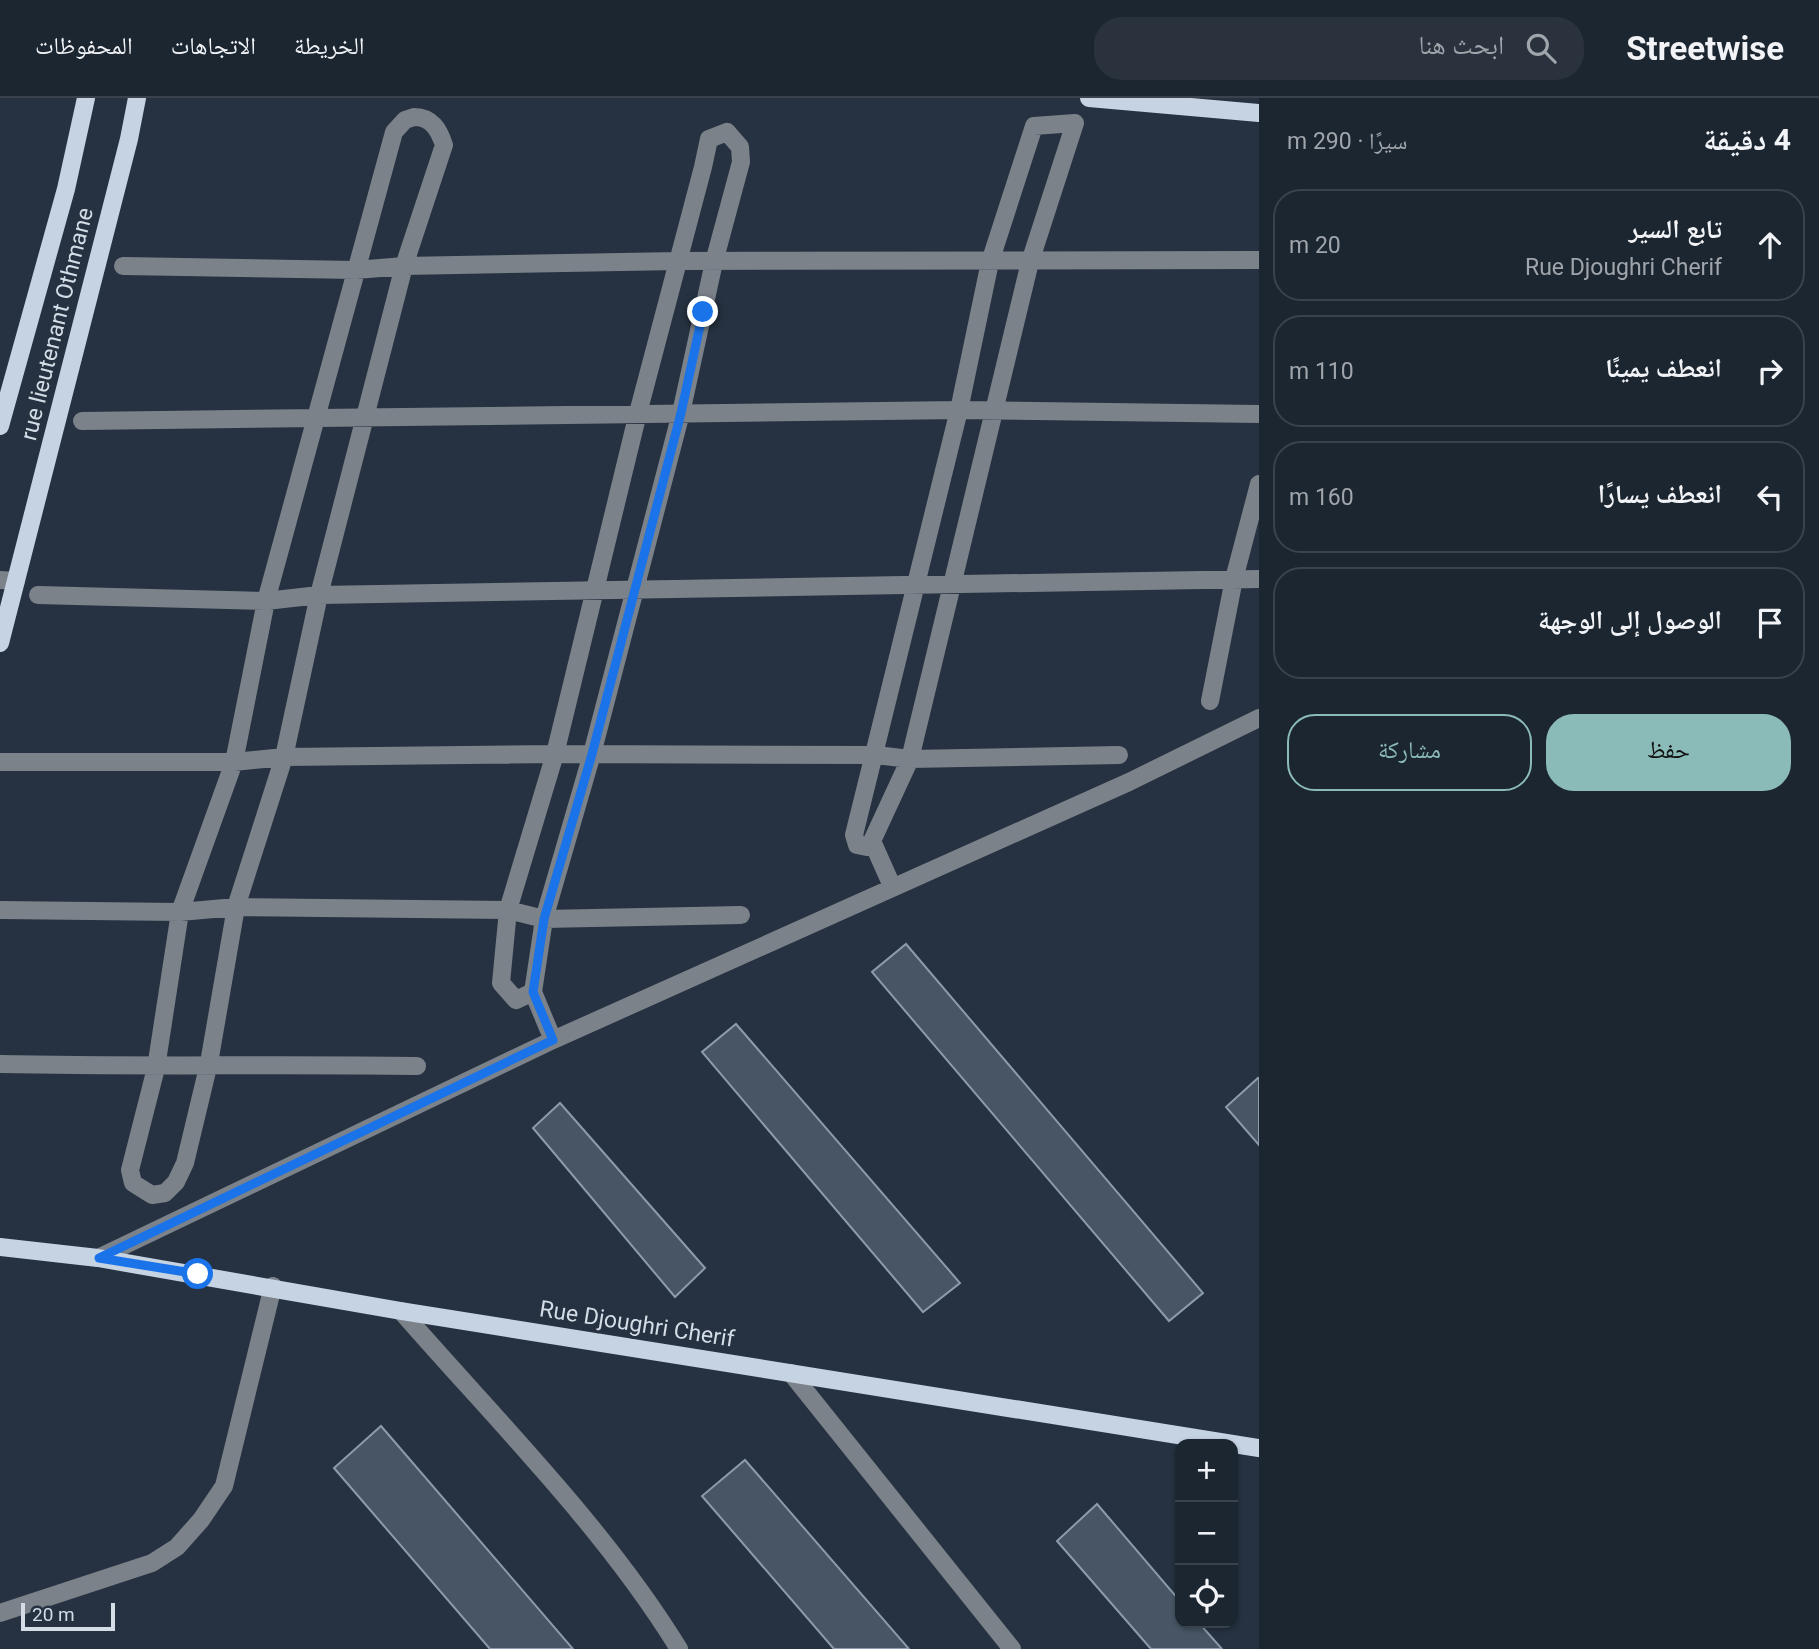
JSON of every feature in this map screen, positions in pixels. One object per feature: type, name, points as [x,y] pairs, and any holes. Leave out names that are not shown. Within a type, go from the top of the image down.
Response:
[{"type":"main road","name":"rue lieutenant Othmane","points":[[0,426],[66,189],[86,98]]},
{"type":"main road","name":"rue lieutenant Othmane","points":[[0,643],[8,580],[137,98]]},
{"type":"main road","points":[[1089,98],[1259,113]]},
{"type":"main road","name":"Rue Djoughri Cherif","points":[[3,1248],[99,1258],[273,1286],[401,1311],[1259,1448]]},
{"type":"street","points":[[424,117],[440,131],[443,145],[404,266],[319,596],[284,757],[236,906],[209,1063],[185,1163],[176,1182],[165,1193],[152,1195],[133,1184],[130,1170],[156,1068],[180,912],[234,762],[267,601],[394,132],[405,120],[424,117]]},
{"type":"street","points":[[1075,123],[1030,262],[910,759],[872,841],[867,847],[862,847],[857,845],[854,835],[876,755],[914,585],[960,410],[990,262],[1034,126],[1075,123]]},
{"type":"street","points":[[533,992],[516,1000],[509,996],[501,983],[508,910],[555,754],[705,149],[709,139],[727,132],[740,146],[741,162],[714,262],[681,413],[632,590],[592,754],[544,919],[533,992],[553,1040]]},
{"type":"street","points":[[123,266],[356,270],[404,266],[678,261],[1259,260]]},
{"type":"street","points":[[82,421],[960,410],[1259,414]]},
{"type":"street","points":[[1210,701],[1234,579],[1259,484]]},
{"type":"street","points":[[38,595],[267,601],[319,596],[1259,579]]},
{"type":"street","points":[[99,1258],[553,1040],[1129,782],[1259,718]]},
{"type":"street","points":[[0,762],[234,762],[284,757],[555,754],[876,755],[910,759],[1119,755]]},
{"type":"street","points":[[872,841],[892,886]]},
{"type":"street","points":[[0,910],[180,912],[236,906],[508,910],[544,919],[741,915]]},
{"type":"street","points":[[0,1064],[156,1068],[209,1063],[417,1066]]},
{"type":"street","points":[[0,1614],[152,1563],[177,1547],[201,1520],[224,1486],[273,1286]]},
{"type":"street","points":[[401,1311],[601,1540],[650,1602],[679,1649]]},
{"type":"street","points":[[791,1373],[1012,1649]]},
{"type":"building","points":[[906,944],[1203,1293],[1169,1321],[872,972]]},
{"type":"building","points":[[736,1024],[960,1283],[923,1312],[702,1052]]},
{"type":"building","points":[[1259,1079],[1259,1145],[1226,1107]]},
{"type":"building","points":[[560,1103],[705,1268],[675,1297],[533,1128]]},
{"type":"building","points":[[381,1426],[573,1649],[490,1649],[334,1468]]},
{"type":"building","points":[[745,1460],[909,1649],[834,1649],[702,1496]]},
{"type":"building","points":[[1097,1504],[1175,1595],[1175,1628],[1203,1628],[1222,1649],[1151,1649],[1057,1541]]},
{"type":"route","points":[[198,1274],[99,1258],[553,1040],[533,992],[544,919],[592,754],[632,590],[681,413],[703,312]]}]
